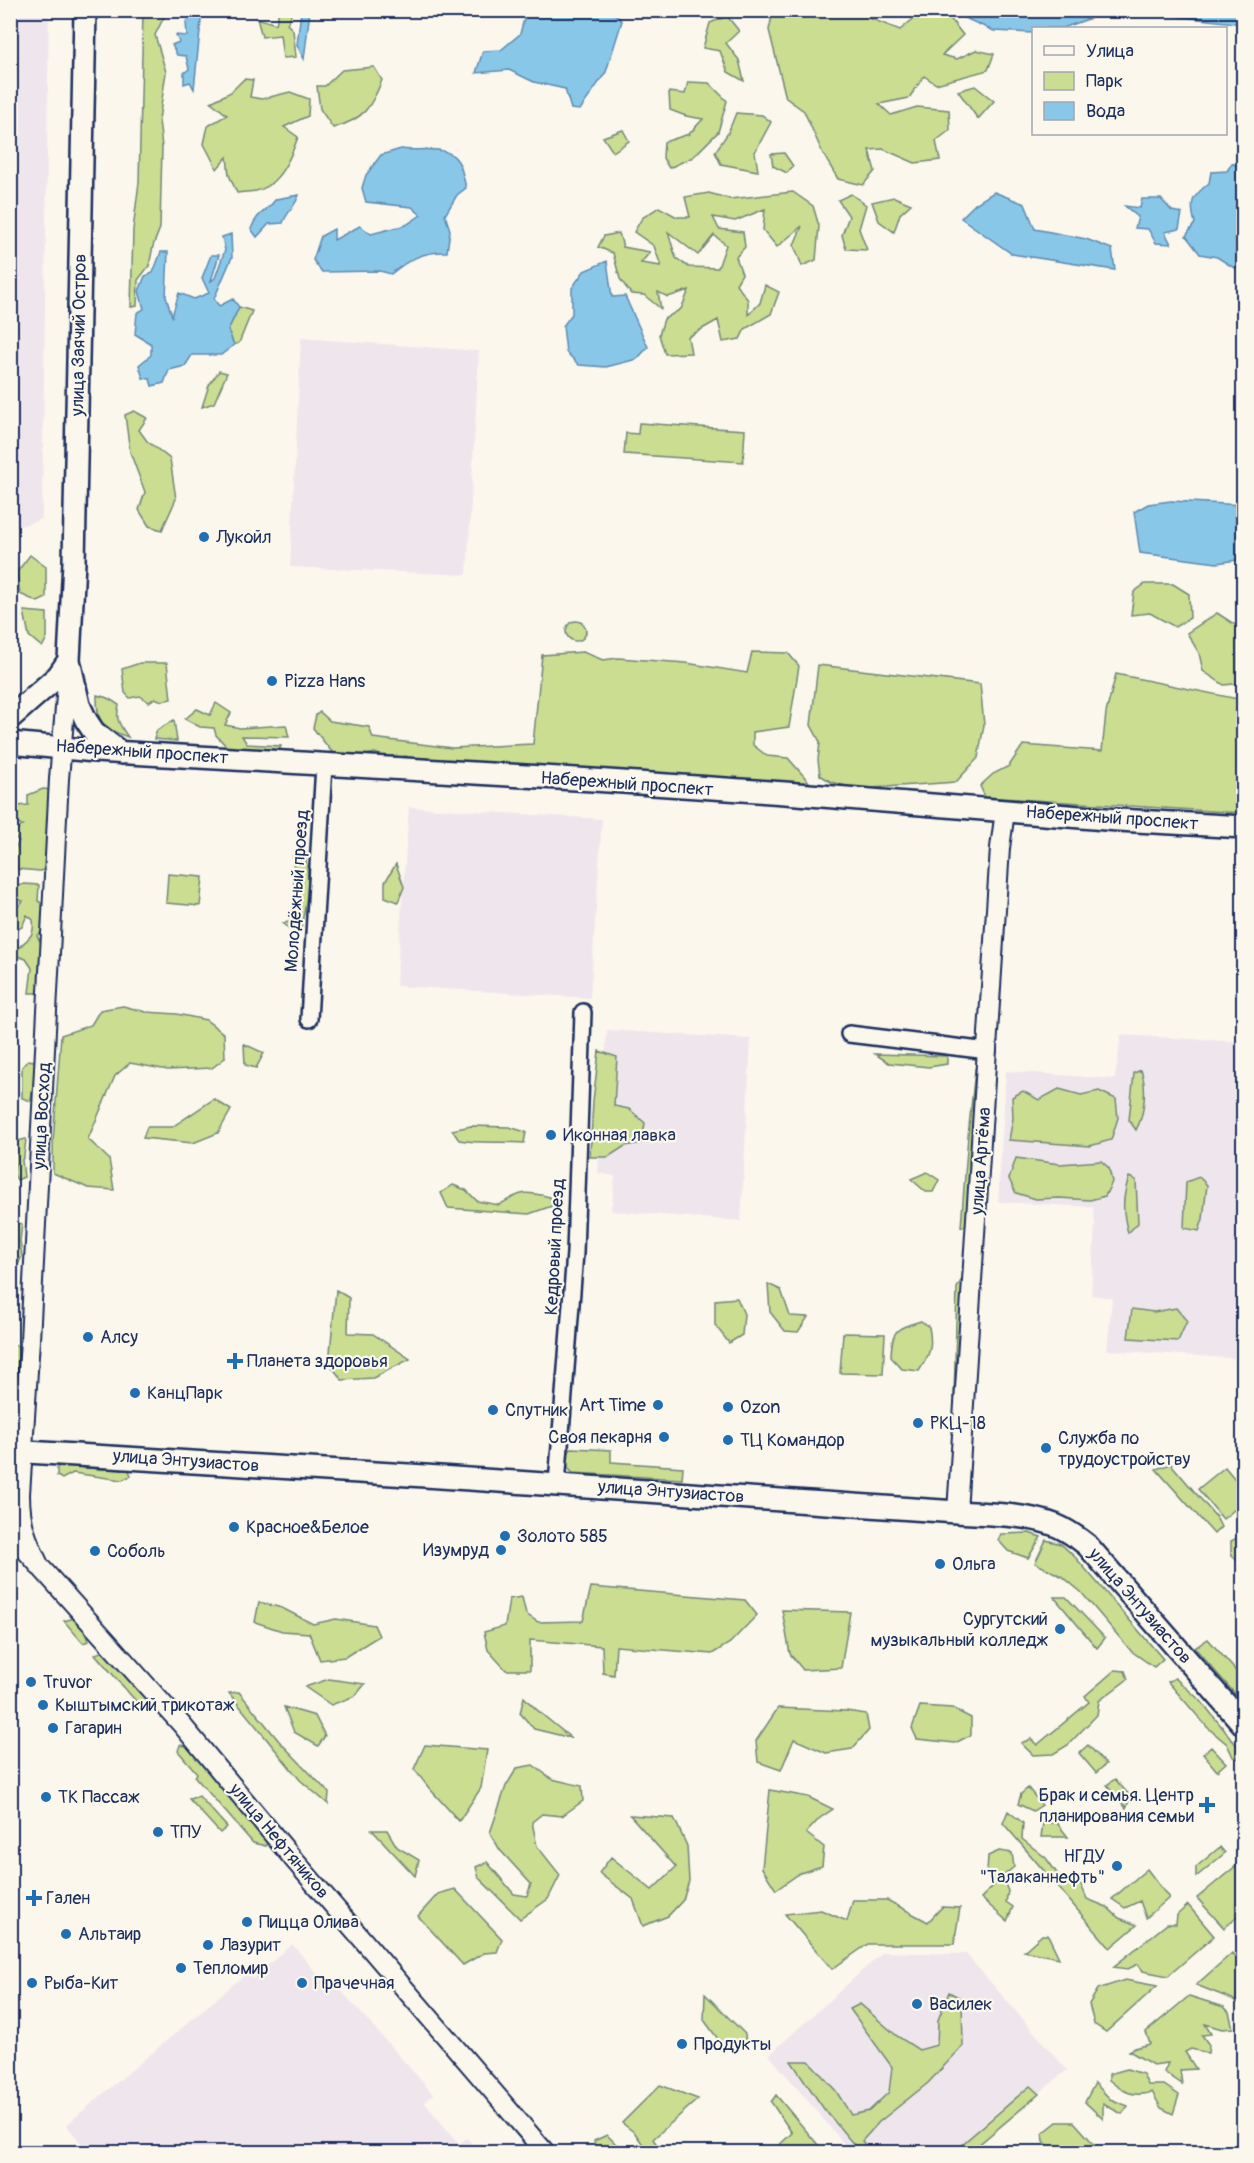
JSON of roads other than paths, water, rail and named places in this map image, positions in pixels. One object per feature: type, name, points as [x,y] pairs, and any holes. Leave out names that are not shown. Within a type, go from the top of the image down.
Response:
[{"type":"main road","name":"улица Заячий Остров","points":[[85,10],[74,562],[69,660],[79,705],[86,720],[94,732],[122,753]]},
{"type":"main road","points":[[10,718],[58,676],[69,660]]},
{"type":"main road","name":"Набережный проспект","points":[[10,743],[122,753],[785,793],[1118,820],[1244,827]]},
{"type":"main road","name":"улица Энтузиастов","points":[[17,1451],[957,1512],[1054,1524],[1087,1545],[1244,1725]]},
{"type":"street","name":"улица Восход","points":[[40,1568],[24,1534],[20,1512],[17,1451],[59,779],[69,660]]},
{"type":"street","name":"Молодёжный проезд","points":[[309,1019],[324,765]]},
{"type":"street","name":"улица Артёма","points":[[957,1512],[1000,848],[1005,811]]},
{"type":"street","name":"Кедровый проезд","points":[[557,1485],[575,1253],[583,1011]]},
{"type":"street","points":[[849,1034],[988,1051]]},
{"type":"street","name":"улица Нефтяников","points":[[10,1533],[174,1716],[295,1861],[545,2152]]},
{"type":"water","points":[[1111,10],[1066,27],[1032,27],[1032,33],[994,31],[949,11]]},
{"type":"water","points":[[301,11],[310,11],[304,59],[297,45]]},
{"type":"water","points":[[526,11],[611,11],[622,21],[606,72],[580,110],[571,109],[565,89],[534,82],[509,70],[476,73],[483,51],[501,50],[520,34]]},
{"type":"water","points":[[1128,11],[1243,11],[1243,24]]},
{"type":"water","points":[[199,12],[201,21],[194,89],[190,82],[184,84],[184,73],[189,69],[186,56],[177,55],[172,45],[179,42],[176,35],[187,36],[186,22],[192,18],[192,15]]},
{"type":"water","points":[[401,149],[446,152],[457,160],[460,166],[466,188],[457,195],[445,215],[450,230],[447,252],[416,257],[391,274],[380,271],[322,272],[313,260],[321,236],[334,229],[334,240],[360,226],[371,234],[406,225],[421,215],[412,207],[366,202],[362,188],[366,175],[381,155]]},
{"type":"water","points":[[1232,163],[1244,170],[1243,265],[1234,268],[1217,257],[1200,254],[1186,236],[1195,223],[1193,200],[1209,183],[1211,172],[1227,171]]},
{"type":"water","points":[[994,192],[1025,204],[1035,229],[1086,239],[1112,249],[1115,270],[1012,254],[961,218],[975,204]]},
{"type":"water","points":[[299,195],[283,223],[269,224],[257,237],[251,229],[259,215],[276,199]]},
{"type":"water","points":[[1142,199],[1161,199],[1172,211],[1182,213],[1179,229],[1165,232],[1171,244],[1156,243],[1148,229],[1135,228],[1138,217],[1125,206],[1140,208]]},
{"type":"water","points":[[231,234],[232,257],[214,299],[219,306],[233,299],[239,307],[228,330],[234,345],[221,355],[192,355],[185,366],[169,370],[164,383],[152,386],[150,379],[143,378],[139,365],[151,355],[151,344],[135,334],[137,313],[144,309],[139,291],[145,276],[153,273],[161,252],[168,252],[166,297],[172,316],[179,293],[194,299],[209,293],[202,278],[211,255],[219,255],[211,281],[215,278],[225,250],[222,237]]},
{"type":"water","points":[[607,261],[612,297],[625,296],[648,347],[637,359],[606,367],[579,365],[566,352],[563,326],[572,314],[572,288],[584,271]]},
{"type":"water","points":[[1171,501],[1243,505],[1243,559],[1217,563],[1140,553],[1134,512],[1148,504]]},
{"type":"place","name":"Лукойл","points":[[204,537]]},
{"type":"place","name":"Pizza Hans","points":[[272,681]]},
{"type":"place","name":"Иконная лавка","points":[[551,1135]]},
{"type":"place","name":"Алсу","points":[[88,1337]]},
{"type":"place","name":"Планета здоровья","points":[[235,1361]]},
{"type":"place","name":"КанцПарк","points":[[135,1393]]},
{"type":"place","name":"Art Time","points":[[658,1405]]},
{"type":"place","name":"Ozon","points":[[728,1407]]},
{"type":"place","name":"Спутник","points":[[493,1410]]},
{"type":"place","name":"РКЦ-18","points":[[918,1423]]},
{"type":"place","name":"Своя пекарня","points":[[664,1437]]},
{"type":"place","name":"ТЦ Командор","points":[[728,1440]]},
{"type":"place","name":"Служба по трудоустройству","points":[[1046,1448]]},
{"type":"place","name":"Красное&Белое","points":[[234,1527]]},
{"type":"place","name":"Золото 585","points":[[505,1536]]},
{"type":"place","name":"Изумруд","points":[[501,1550]]},
{"type":"place","name":"Соболь","points":[[95,1551]]},
{"type":"place","name":"Ольга","points":[[940,1564]]},
{"type":"place","name":"Сургутский музыкальный колледж","points":[[1060,1629]]},
{"type":"place","name":"Truvor","points":[[31,1682]]},
{"type":"place","name":"Кыштымский трикотаж","points":[[43,1705]]},
{"type":"place","name":"Гагарин","points":[[53,1728]]},
{"type":"place","name":"ТК Пассаж","points":[[46,1797]]},
{"type":"place","name":"Брак и семья. Центр планирования семьи","points":[[1207,1805]]},
{"type":"place","name":"ТПУ","points":[[158,1832]]},
{"type":"place","name":"НГДУ \"Талаканнефть\"","points":[[1117,1866]]},
{"type":"place","name":"Гален","points":[[34,1898]]},
{"type":"place","name":"Пицца Олива","points":[[247,1922]]},
{"type":"place","name":"Альтаир","points":[[66,1934]]},
{"type":"place","name":"Лазурит","points":[[208,1945]]},
{"type":"place","name":"Тепломир","points":[[181,1968]]},
{"type":"place","name":"Рыба-Кит","points":[[32,1983]]},
{"type":"place","name":"Прачечная","points":[[302,1983]]},
{"type":"place","name":"Василек","points":[[917,2004]]},
{"type":"place","name":"Продукты","points":[[682,2044]]}]
